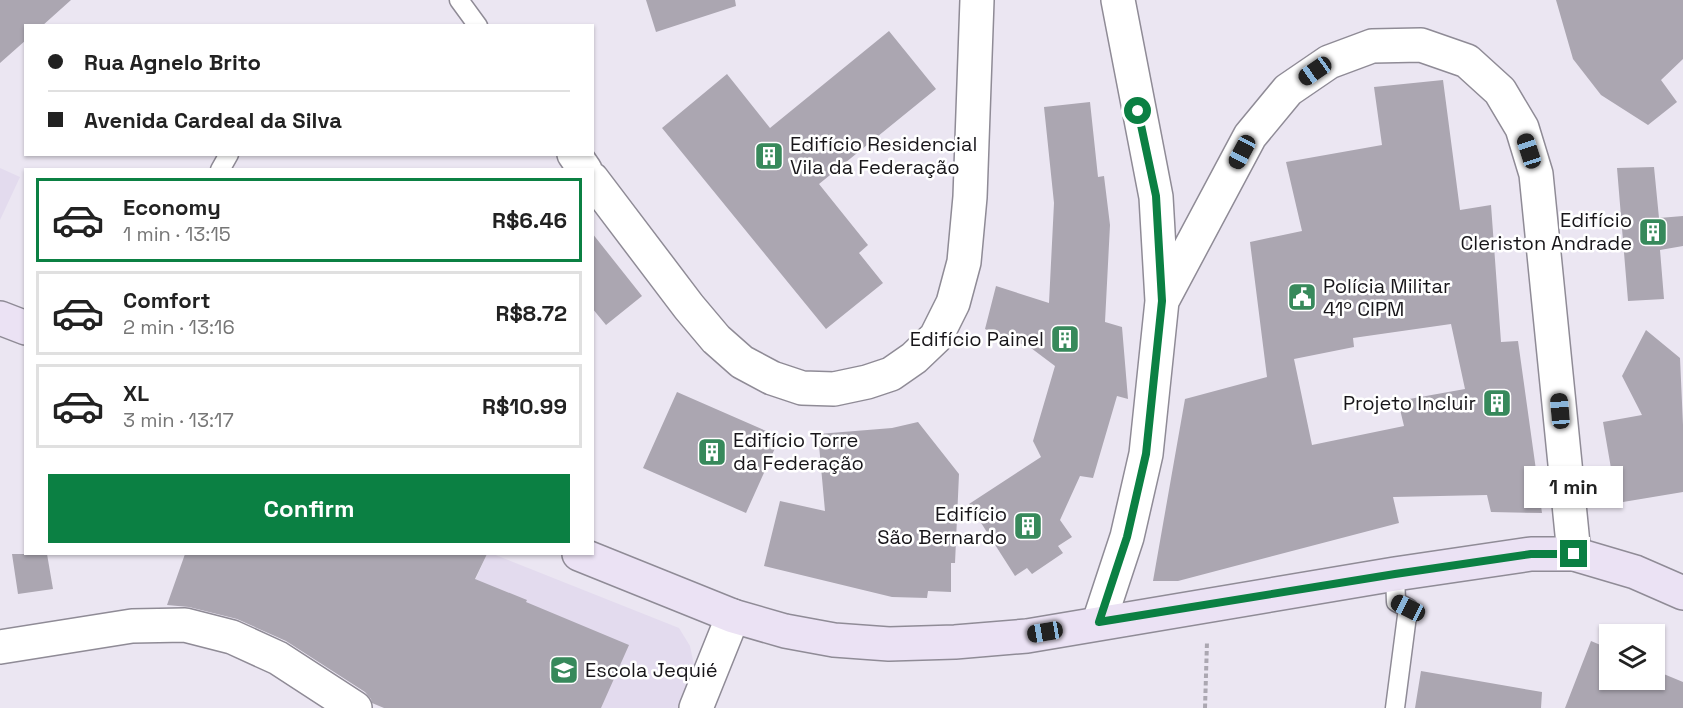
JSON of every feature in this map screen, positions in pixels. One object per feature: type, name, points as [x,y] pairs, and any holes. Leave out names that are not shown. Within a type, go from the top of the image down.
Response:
[{"type":"main road","points":[[0,318],[24,327]]},
{"type":"main road","points":[[581,555],[733,616],[785,631],[834,640],[889,644],[955,642],[1027,636],[1099,622],[1531,554],[1574,554],[1635,573],[1683,593]]},
{"type":"street","points":[[594,182],[689,307],[716,339],[742,362],[772,378],[802,388],[834,389],[891,374],[914,358],[936,337],[952,303],[964,262],[971,185],[977,0]]},
{"type":"street","points":[[1099,622],[1127,537],[1146,454],[1162,301],[1156,196],[1118,0]]},
{"type":"street","points":[[1162,301],[1250,136],[1288,90],[1329,62],[1372,46],[1420,45],[1467,61],[1500,91],[1522,128],[1536,174],[1574,554]]},
{"type":"street","points":[[696,708],[733,616]]},
{"type":"street","points":[[0,647],[132,626],[185,625],[232,637],[278,658],[356,708]]},
{"type":"lane","points":[[459,0],[477,24]]},
{"type":"lane","points":[[1395,574],[1396,602],[1408,608],[1395,708]]},
{"type":"path","points":[[1205,708],[1208,606]]},
{"type":"shaded area","points":[[0,168],[20,177],[0,220]]},
{"type":"shaded area","points":[[487,555],[496,555],[679,628],[690,646],[695,670],[680,708],[418,708]]},
{"type":"building","points":[[0,0],[71,0],[44,24],[24,24],[24,42],[0,63]]},
{"type":"building","points":[[646,0],[735,0],[736,6],[656,32]]},
{"type":"building","points":[[1556,0],[1683,0],[1683,59],[1661,80],[1677,102],[1648,125],[1601,95],[1573,59]]},
{"type":"building","name":"Edifício Residencial Vila da Federação","points":[[889,31],[936,89],[819,184],[868,245],[859,253],[883,283],[826,329],[662,128],[727,74],[770,128]]},
{"type":"building","points":[[1443,80],[1460,210],[1491,205],[1501,342],[1518,341],[1542,513],[1491,512],[1487,495],[1393,497],[1399,523],[1178,581],[1153,581],[1185,399],[1267,377],[1250,242],[1302,231],[1286,162],[1382,145],[1374,87]],"holes":[[[1451,324],[1465,389],[1398,401],[1404,426],[1312,445],[1294,359],[1354,347],[1353,338]]]},
{"type":"building","points":[[1090,102],[1098,177],[1104,176],[1110,225],[1105,322],[1122,327],[1128,399],[1117,396],[1093,478],[1080,476],[1060,520],[1072,537],[1058,546],[1063,553],[1032,574],[1027,568],[1015,576],[969,504],[1041,457],[1033,441],[1055,366],[1031,348],[985,329],[996,286],[1049,303],[1054,203],[1044,107]]},
{"type":"building","name":"Edifício Cleriston Andrade","points":[[1654,167],[1659,218],[1683,216],[1683,246],[1660,250],[1664,299],[1628,301],[1617,168]]},
{"type":"building","points":[[594,236],[642,296],[606,325],[594,310]]},
{"type":"building","points":[[1646,330],[1680,358],[1683,492],[1617,503],[1603,422],[1642,415],[1622,376]]},
{"type":"building","name":"Edifício Torre da Federação","points":[[677,392],[780,437],[746,513],[643,468]]},
{"type":"building","points":[[918,422],[959,474],[955,563],[951,563],[951,592],[928,591],[927,598],[892,597],[764,566],[780,501],[825,511],[818,434],[892,428]]},
{"type":"building","points":[[12,554],[47,555],[53,589],[18,594]]},
{"type":"building","points":[[185,555],[487,555],[475,579],[629,645],[601,708],[384,708],[372,703],[365,692],[286,641],[237,619],[189,607],[167,605]]},
{"type":"building","points":[[1591,641],[1599,644],[1599,690],[1665,690],[1665,675],[1683,682],[1683,708],[1565,708]]},
{"type":"building","points":[[1421,671],[1542,692],[1541,708],[1415,708]]},
{"type":"place","name":"Edifício Residencial Vila da Federação","points":[[769,156]]},
{"type":"place","name":"Edifício Cleriston Andrade","points":[[1653,232]]},
{"type":"place","name":"Polícia Militar 41º CIPM","points":[[1302,297]]},
{"type":"place","name":"Edifício Painel","points":[[1065,339]]},
{"type":"place","name":"Projeto Incluir","points":[[1497,403]]},
{"type":"place","name":"Edifício Torre da Federação","points":[[712,452]]},
{"type":"place","name":"Edifício São Bernardo","points":[[1028,526]]},
{"type":"place","name":"Escola Jequié","points":[[564,670]]},
{"type":"route","points":[[1138,111],[1156,196],[1162,301],[1146,454],[1127,537],[1099,622],[1531,554],[1574,554]]}]
